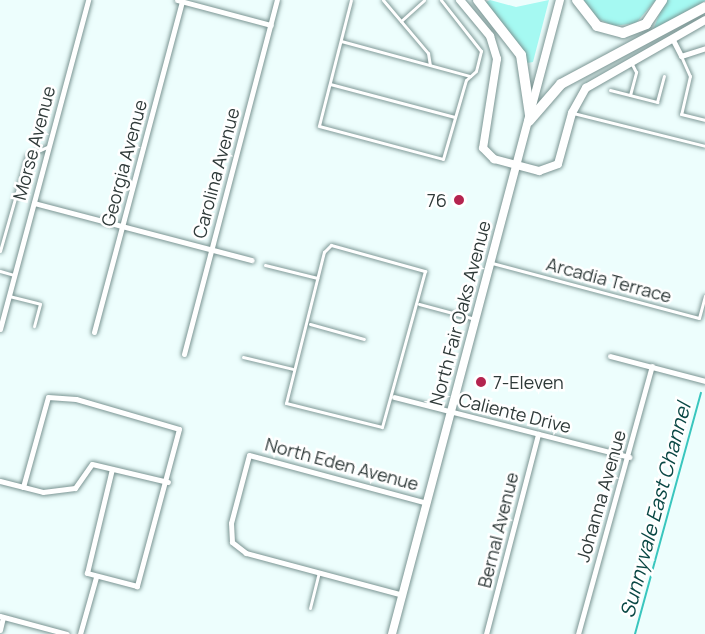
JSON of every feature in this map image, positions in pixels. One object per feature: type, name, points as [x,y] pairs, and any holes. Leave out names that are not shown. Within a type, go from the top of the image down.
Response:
[{"type":"highway","points":[[478,0],[521,55],[530,118]]},
{"type":"highway","points":[[577,0],[591,22],[623,33],[646,24],[662,0]]},
{"type":"highway","points":[[530,118],[561,84],[705,7]]},
{"type":"main road","points":[[460,0],[490,36],[498,59],[483,148],[489,157],[539,171],[554,168],[572,112],[586,88],[705,20]]},
{"type":"main road","name":"North Fair Oaks Avenue","points":[[392,634],[560,0]]},
{"type":"street","name":"Morse Avenue","points":[[0,329],[88,0]]},
{"type":"street","name":"Carolina Avenue","points":[[184,354],[277,0]]},
{"type":"street","points":[[179,1],[271,25]]},
{"type":"street","name":"Georgia Avenue","points":[[94,332],[179,1]]},
{"type":"street","points":[[672,38],[681,56],[705,48]]},
{"type":"street","points":[[33,203],[252,260]]},
{"type":"street","points":[[610,356],[705,381]]},
{"type":"street","name":"Johanna Avenue","points":[[578,634],[629,457],[652,366]]},
{"type":"street","points":[[23,487],[48,397],[76,399],[179,429],[142,582],[132,586],[96,577],[87,569],[112,469]]},
{"type":"street","name":"Caliente Drive","points":[[394,397],[629,457]]},
{"type":"street","name":"Bernal Avenue","points":[[486,634],[538,434]]},
{"type":"street","name":"North Eden Avenue","points":[[319,573],[246,553],[232,542],[229,529],[249,455],[427,503]]},
{"type":"street","points":[[0,481],[23,487],[68,489],[81,482],[92,464],[168,482]]},
{"type":"street","points":[[319,573],[403,595]]},
{"type":"street","points":[[80,634],[96,577]]},
{"type":"street","points":[[0,630],[2,616],[67,634]]},
{"type":"lane","points":[[351,0],[319,126],[443,159],[470,76],[480,64],[479,44],[441,0]]},
{"type":"lane","points":[[382,0],[401,21],[430,65]]},
{"type":"lane","points":[[401,21],[424,0]]},
{"type":"lane","points":[[341,41],[470,76]]},
{"type":"lane","points":[[681,56],[690,76],[681,114],[705,120]]},
{"type":"lane","points":[[630,61],[636,72],[630,95]]},
{"type":"lane","points":[[610,90],[657,102],[664,76]]},
{"type":"lane","points":[[330,84],[455,117]]},
{"type":"lane","points":[[572,112],[705,146]]},
{"type":"lane","points":[[0,251],[27,156],[49,146]]},
{"type":"lane","points":[[337,244],[423,269],[419,304],[394,397],[386,424],[378,428],[311,408],[294,409],[285,400],[293,369],[310,324],[317,278],[324,252],[337,244]]},
{"type":"lane","name":"Arcadia Terrace","points":[[490,263],[699,318],[705,296]]},
{"type":"lane","points":[[265,265],[317,278]]},
{"type":"lane","points":[[0,271],[14,275]]},
{"type":"lane","points":[[9,296],[40,304],[34,326]]},
{"type":"lane","points":[[419,304],[475,319]]},
{"type":"lane","points":[[310,324],[364,339]]},
{"type":"lane","points":[[243,357],[293,369]]},
{"type":"lane","points":[[310,609],[319,573]]},
{"type":"shaded area","points":[[490,0],[516,7],[549,0],[533,62],[527,63],[484,3]]},
{"type":"shaded area","points":[[583,0],[656,0],[636,23],[614,26],[594,17]]},
{"type":"shaded area","points":[[665,0],[705,0],[705,1],[653,30]]},
{"type":"waterway","name":"Sunnyvale East Channel","points":[[635,634],[701,393]]},
{"type":"place","name":"76","points":[[459,200]]},
{"type":"place","name":"7-Eleven","points":[[481,382]]}]
